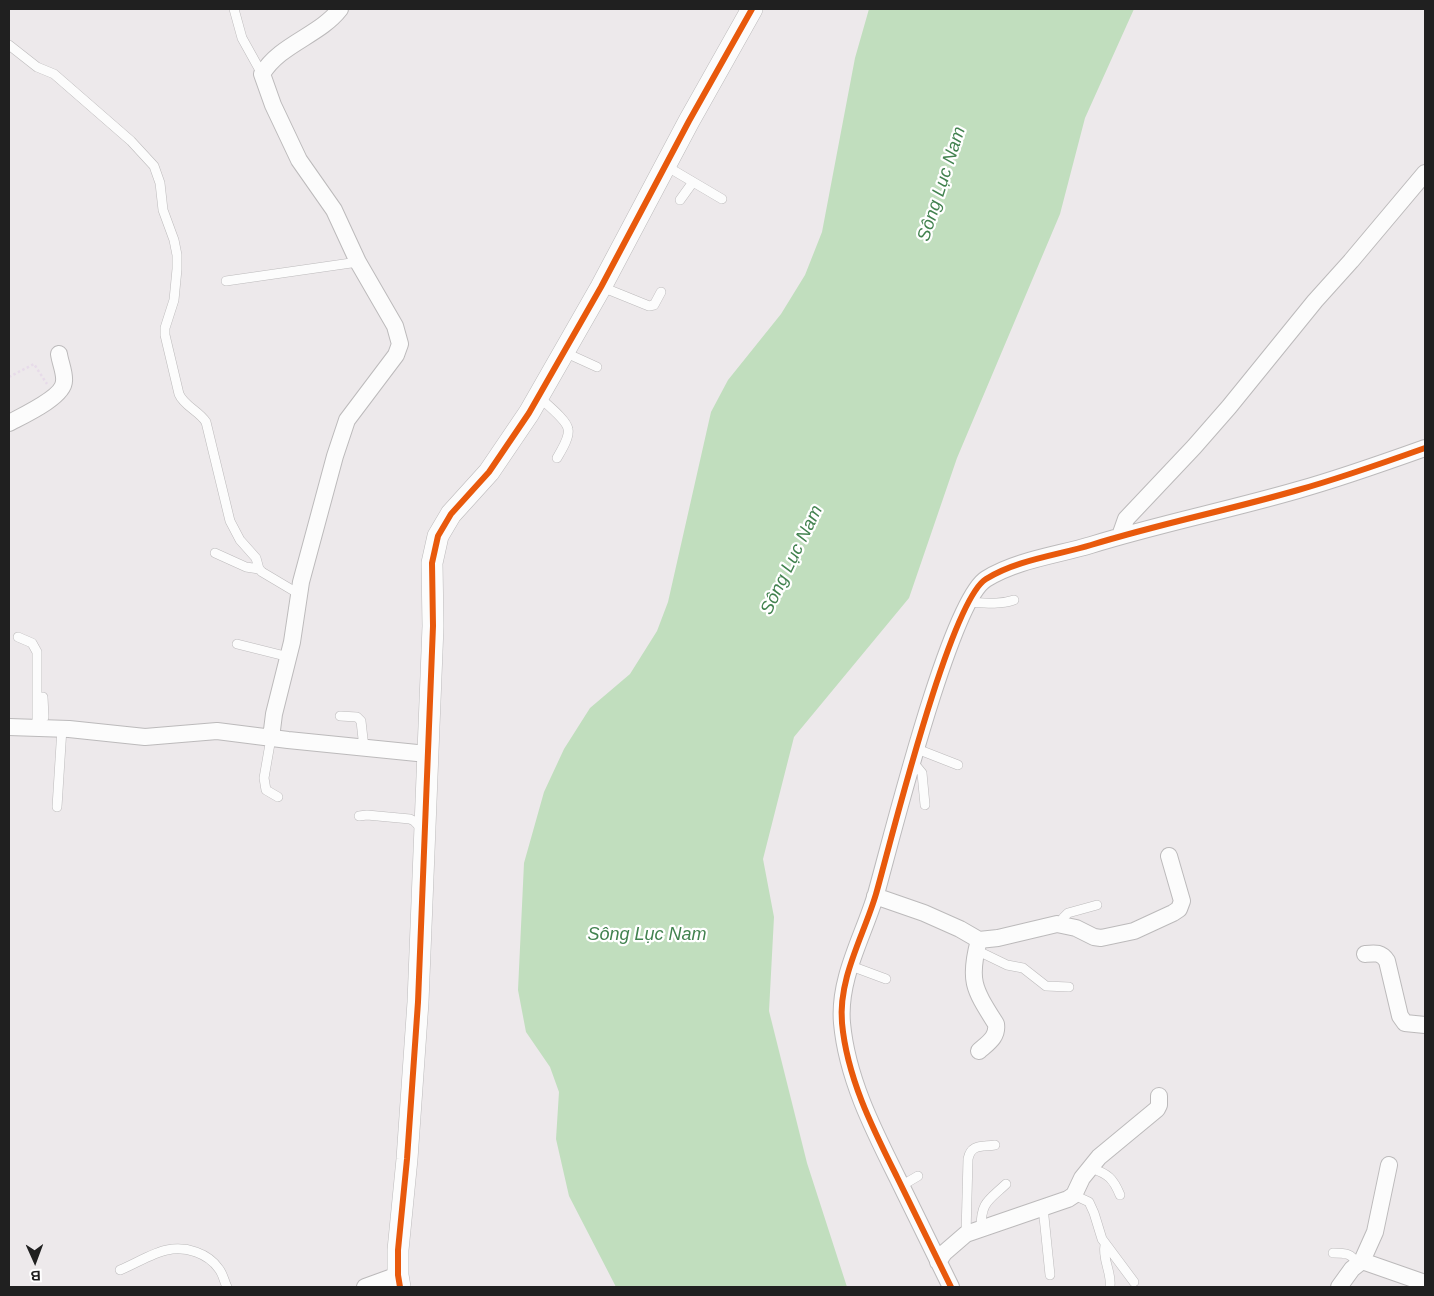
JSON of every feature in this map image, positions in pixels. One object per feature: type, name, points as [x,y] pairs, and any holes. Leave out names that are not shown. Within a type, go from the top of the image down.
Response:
[{"type":"street","points":[[271,738],[274,714],[289,657],[301,582],[317,519],[347,420],[400,350],[399,337],[395,326],[358,262],[334,210],[306,171],[291,144],[273,105],[262,74],[270,62],[284,50],[334,17],[340,9]]},
{"type":"street","points":[[365,1287],[399,1281],[398,1250],[408,1159],[418,1002],[433,626],[432,563],[438,536],[452,514],[489,472],[539,397],[752,9]]},
{"type":"street","points":[[1120,536],[1126,519],[1229,407],[1314,301],[1351,261],[1425,172]]},
{"type":"street","points":[[9,423],[31,412],[63,388],[65,380],[59,354]]},
{"type":"street","points":[[951,1287],[870,1124],[852,1070],[844,1036],[842,1005],[843,992],[875,896],[893,827],[945,659],[968,602],[981,582],[1023,563],[1296,491],[1370,468],[1425,448]]},
{"type":"street","points":[[9,727],[37,723],[62,728],[145,737],[217,731],[427,754]]},
{"type":"street","points":[[978,945],[998,938],[1064,924],[1094,938],[1101,938],[1134,931],[1173,913],[1179,908],[1182,901],[1169,856]]},
{"type":"street","points":[[875,896],[924,913],[960,929],[978,945]]},
{"type":"street","points":[[978,945],[974,960],[974,986],[997,1029],[994,1038],[979,1051]]},
{"type":"street","points":[[1365,954],[1377,953],[1383,955],[1400,1016],[1405,1023],[1425,1025]]},
{"type":"street","points":[[938,1262],[944,1253],[974,1231],[1074,1196],[1082,1178],[1099,1158],[1157,1109],[1159,1096]]},
{"type":"street","points":[[1339,1287],[1360,1263],[1375,1232],[1389,1166]]},
{"type":"street","points":[[1360,1263],[1425,1282]]},
{"type":"lane","points":[[234,9],[242,38],[262,74]]},
{"type":"lane","points":[[9,45],[31,63],[54,74],[131,141],[154,166],[160,184],[163,210],[174,240],[177,255],[174,300],[165,328],[165,335],[179,394],[181,398],[202,415],[206,422],[230,521],[240,540],[256,558],[259,569]]},
{"type":"lane","points":[[666,166],[722,199]]},
{"type":"lane","points":[[680,200],[693,182]]},
{"type":"lane","points":[[226,281],[358,262]]},
{"type":"lane","points":[[601,287],[650,306],[654,305],[661,292]]},
{"type":"lane","points":[[564,352],[597,367]]},
{"type":"lane","points":[[539,397],[568,428],[568,435],[557,458]]},
{"type":"lane","points":[[215,553],[246,567],[259,569],[299,594]]},
{"type":"lane","points":[[968,602],[996,604],[1014,600]]},
{"type":"lane","points":[[18,638],[32,643],[37,652],[37,723]]},
{"type":"lane","points":[[237,644],[289,657]]},
{"type":"lane","points":[[37,723],[44,717],[43,697]]},
{"type":"lane","points":[[340,716],[357,717],[361,721],[364,748]]},
{"type":"lane","points":[[57,807],[62,728]]},
{"type":"lane","points":[[271,738],[264,778],[266,790],[278,797]]},
{"type":"lane","points":[[925,806],[922,774],[915,756],[958,764]]},
{"type":"lane","points":[[360,816],[410,819],[424,832]]},
{"type":"lane","points":[[1064,924],[1063,918],[1068,913],[1097,906]]},
{"type":"lane","points":[[978,945],[1007,965],[1023,968],[1046,986],[1069,987]]},
{"type":"lane","points":[[851,966],[886,979]]},
{"type":"lane","points":[[974,1231],[968,1159],[970,1152],[974,1148],[995,1145]]},
{"type":"lane","points":[[1091,1168],[1105,1173],[1115,1182],[1120,1195]]},
{"type":"lane","points":[[901,1186],[918,1176]]},
{"type":"lane","points":[[974,1231],[986,1202],[1006,1184]]},
{"type":"lane","points":[[1074,1196],[1089,1202],[1098,1232],[1105,1245],[1134,1282]]},
{"type":"lane","points":[[1043,1207],[1050,1275]]},
{"type":"lane","points":[[1105,1245],[1103,1255],[1109,1273],[1110,1287]]},
{"type":"lane","points":[[120,1270],[166,1250],[198,1252],[209,1258],[220,1270],[226,1287]]},
{"type":"lane","points":[[1333,1253],[1352,1255],[1360,1263]]},
{"type":"path","points":[[9,377],[34,364],[53,397]]},
{"type":"water","name":"Sông Lục Nam","points":[[869,9],[1134,9],[1085,118],[1060,214],[957,458],[909,598],[794,737],[763,859],[774,917],[769,1011],[807,1163],[847,1287],[616,1287],[569,1196],[556,1139],[559,1092],[550,1067],[526,1032],[518,990],[524,863],[544,792],[564,749],[590,708],[630,674],[657,631],[668,602],[711,412],[728,380],[781,314],[805,275],[822,232],[855,58]]},
{"type":"cycle path","points":[[400,1287],[398,1250],[407,1159],[418,1002],[433,626],[432,563],[438,536],[451,514],[489,472],[529,413],[601,287],[689,121],[752,9]]},
{"type":"cycle path","points":[[951,1287],[862,1103],[849,1064],[842,1023],[842,1006],[848,973],[876,894],[939,674],[956,630],[972,597],[986,579],[1010,567],[1142,530],[1298,490],[1425,448]]}]
